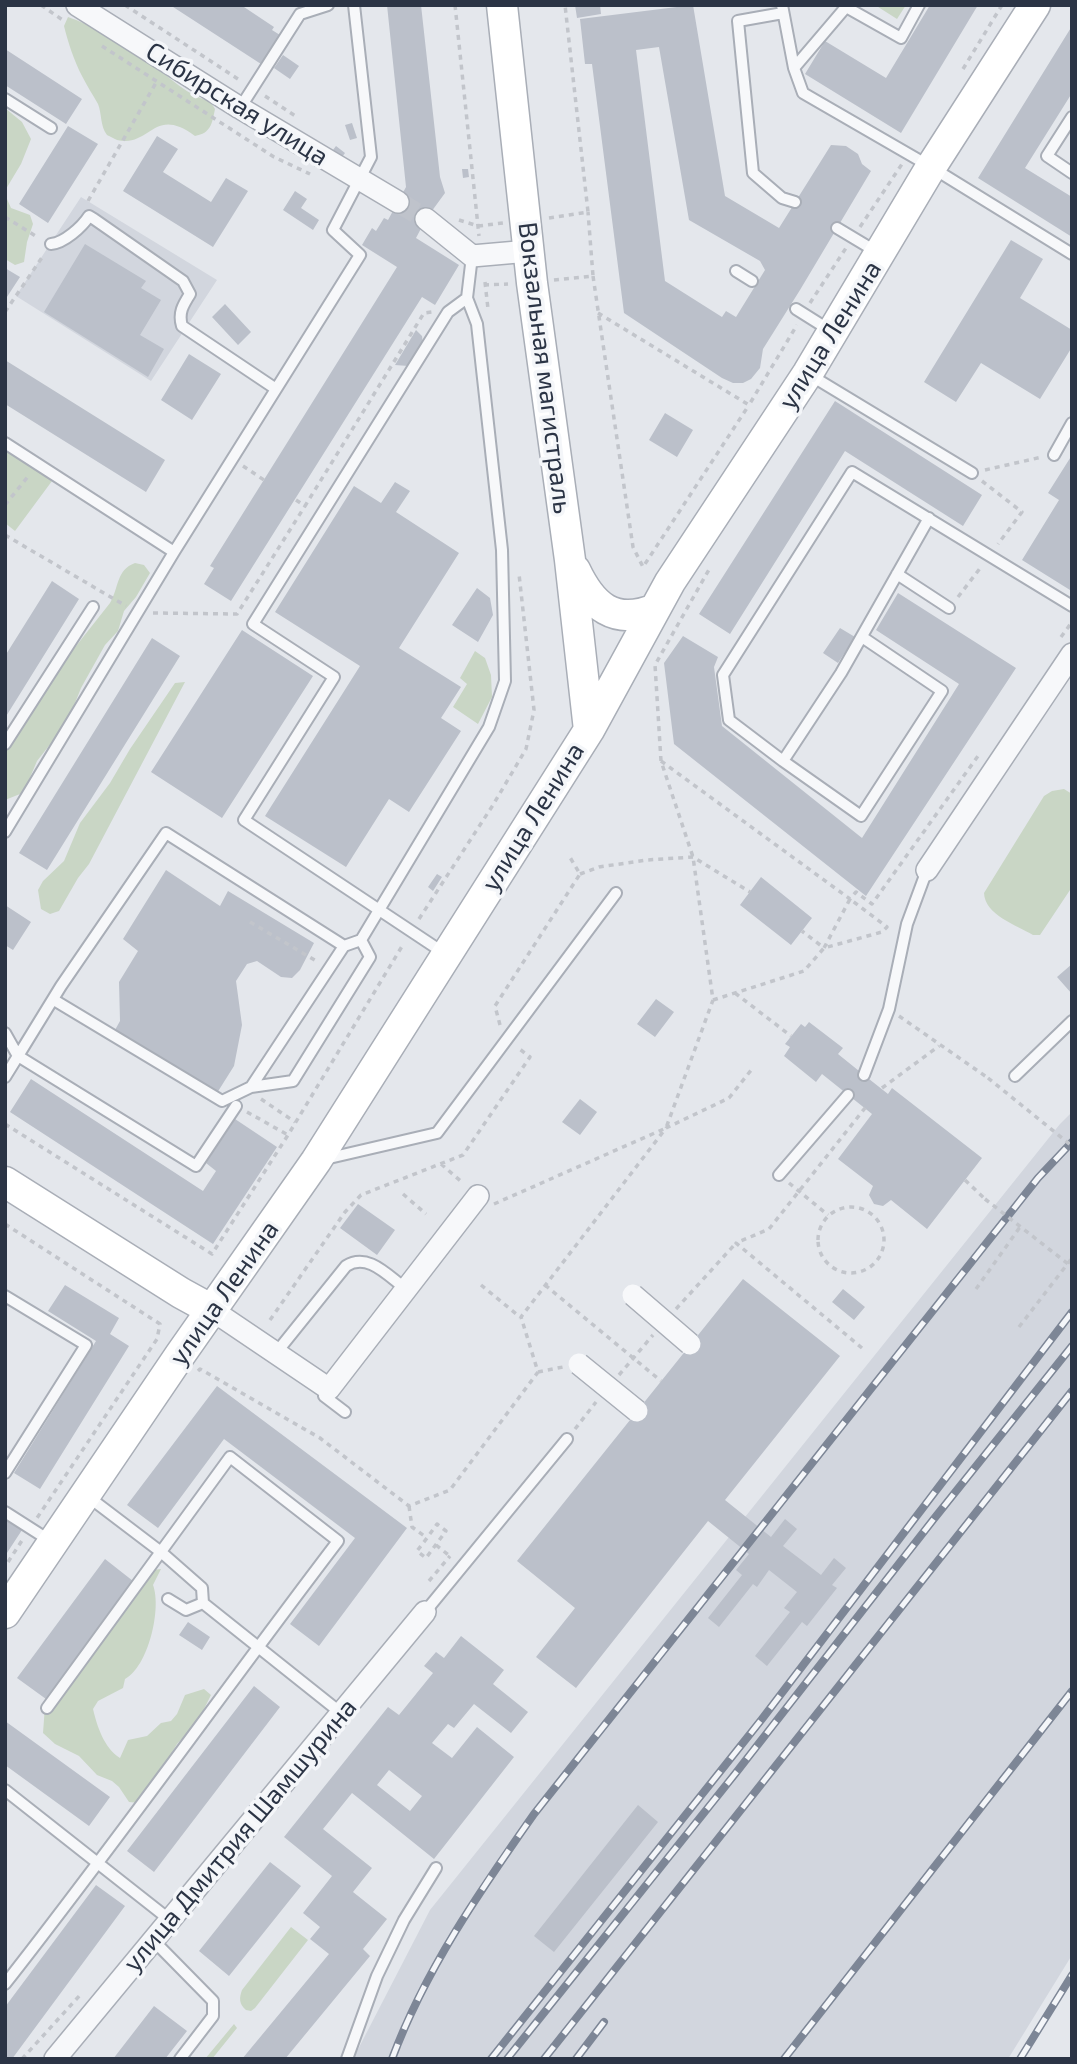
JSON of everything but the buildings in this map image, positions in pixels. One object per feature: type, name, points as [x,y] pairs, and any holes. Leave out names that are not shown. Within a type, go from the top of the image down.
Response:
[{"type":"main road","name":"Вокзальная магистраль","points":[[502,5],[532,283],[570,560],[589,730]]},
{"type":"main road","name":"улица Ленина","points":[[5,1613],[42,1536],[86,1495],[316,1161],[589,730],[677,571],[833,332],[880,254],[921,161],[1035,5]]},
{"type":"main road","points":[[570,560],[582,585],[597,604],[613,614],[630,617],[655,609]]},
{"type":"main road","points":[[5,1182],[212,1310]]},
{"type":"street","name":"Сибирская улица","points":[[77,5],[240,108],[398,202]]},
{"type":"street","points":[[426,219],[472,256],[529,251]]},
{"type":"street","points":[[927,870],[1072,654]]},
{"type":"street","points":[[212,1310],[329,1389],[479,1196]]},
{"type":"street","points":[[633,1295],[690,1344]]},
{"type":"street","points":[[579,1364],[637,1411]]},
{"type":"street","name":"улица Дмитрия Шамшурина","points":[[55,2059],[425,1612]]},
{"type":"lane","points":[[240,108],[300,13],[328,5]]},
{"type":"lane","points":[[5,832],[174,552],[360,256],[333,230],[371,157],[354,5]]},
{"type":"lane","points":[[794,68],[846,6],[901,38],[919,5]]},
{"type":"lane","points":[[795,202],[782,198],[753,173],[738,21],[783,9],[794,68],[803,93],[921,161],[1072,254]]},
{"type":"lane","points":[[5,99],[51,128]]},
{"type":"lane","points":[[1072,117],[1047,156],[1072,173]]},
{"type":"lane","points":[[46,242],[57,243],[85,223],[89,216],[94,219],[183,281],[190,295],[182,307],[182,326],[276,389]]},
{"type":"lane","points":[[837,228],[880,254]]},
{"type":"lane","points":[[254,1092],[344,946],[361,940],[489,727],[505,681],[502,550],[477,324],[467,298],[472,256]]},
{"type":"lane","points":[[736,271],[752,281]]},
{"type":"lane","points":[[447,954],[244,820],[334,677],[253,624],[448,312],[467,298]]},
{"type":"lane","points":[[800,311],[833,332]]},
{"type":"lane","points":[[808,373],[972,473]]},
{"type":"lane","points":[[1054,455],[1072,423]]},
{"type":"lane","points":[[5,443],[174,552]]},
{"type":"lane","points":[[862,637],[942,691],[861,816],[729,720],[723,675],[852,472],[1072,606]]},
{"type":"lane","points":[[783,761],[841,673],[929,518]]},
{"type":"lane","points":[[897,574],[949,608]]},
{"type":"lane","points":[[5,744],[93,607]]},
{"type":"lane","points":[[5,1077],[61,986],[166,833],[344,946]]},
{"type":"lane","points":[[864,1075],[889,1009],[907,924],[927,870]]},
{"type":"lane","points":[[316,1161],[437,1133],[616,893]]},
{"type":"lane","points":[[54,1000],[222,1101],[293,1082],[370,957],[361,940]]},
{"type":"lane","points":[[1015,1076],[1072,1021]]},
{"type":"lane","points":[[5,1033],[18,1056],[196,1166],[236,1106]]},
{"type":"lane","points":[[779,1175],[848,1095]]},
{"type":"lane","points":[[276,1353],[346,1266],[355,1261],[366,1260],[407,1289]]},
{"type":"lane","points":[[5,1296],[86,1345],[5,1473]]},
{"type":"lane","points":[[329,1389],[324,1396],[345,1412]]},
{"type":"lane","points":[[425,1612],[567,1439]]},
{"type":"lane","points":[[5,1984],[99,1864],[338,1541],[230,1457],[47,1708]]},
{"type":"lane","points":[[86,1495],[161,1552],[202,1588],[202,1604]]},
{"type":"lane","points":[[5,1512],[42,1536]]},
{"type":"lane","points":[[168,1599],[186,1610],[202,1604]]},
{"type":"lane","points":[[202,1604],[341,1713]]},
{"type":"lane","points":[[5,1790],[170,1920]]},
{"type":"lane","points":[[346,2059],[377,1976],[404,1920],[436,1868]]},
{"type":"lane","points":[[153,1940],[213,2001],[213,2016],[180,2059]]},
{"type":"path","points":[[455,5],[478,226],[588,212]]},
{"type":"path","points":[[565,5],[598,313],[633,547],[643,566],[749,405],[800,311],[898,169],[921,161]]},
{"type":"path","points":[[960,74],[1002,5]]},
{"type":"path","points":[[80,209],[88,201],[157,83]]},
{"type":"path","points":[[5,217],[46,242],[5,312]]},
{"type":"path","points":[[485,286],[593,276]]},
{"type":"path","points":[[296,500],[305,506],[424,313],[448,312]]},
{"type":"path","points":[[598,313],[749,405]]},
{"type":"path","points":[[972,473],[1054,455]]},
{"type":"path","points":[[233,459],[264,480]]},
{"type":"path","points":[[5,505],[38,464]]},
{"type":"path","points":[[949,608],[1022,512],[972,473]]},
{"type":"path","points":[[520,1317],[666,1128],[713,1000],[693,857],[662,761],[655,665]]},
{"type":"path","points":[[493,805],[526,749],[534,710]]},
{"type":"path","points":[[662,761],[887,927],[883,932],[824,948]]},
{"type":"path","points":[[568,854],[580,874]]},
{"type":"path","points":[[500,1028],[495,1006],[580,874],[599,867],[693,857],[750,892]]},
{"type":"path","points":[[713,1000],[804,971],[824,948],[856,892],[872,904],[894,876]]},
{"type":"path","points":[[250,922],[307,956]]},
{"type":"path","points":[[802,931],[824,948]]},
{"type":"path","points":[[735,993],[792,1036]]},
{"type":"path","points":[[889,1009],[988,1079],[1072,1146]]},
{"type":"path","points":[[882,1088],[939,1046]]},
{"type":"path","points":[[270,1320],[345,1212],[361,1195],[463,1155],[530,1057],[519,1049]]},
{"type":"path","points":[[441,1164],[479,1196],[666,1128],[729,1098],[752,1069]]},
{"type":"path","points":[[254,1092],[296,1122]]},
{"type":"path","points":[[236,1106],[288,1135]]},
{"type":"path","points":[[675,1310],[736,1243],[769,1228],[865,1108]]},
{"type":"path","points":[[779,1175],[828,1215]]},
{"type":"path","points":[[965,1180],[985,1199],[1072,1267]]},
{"type":"path","points":[[403,1194],[426,1214]]},
{"type":"path","points":[[854,1206],[874,1216],[883,1230],[883,1248],[879,1258],[868,1269],[848,1273],[827,1264],[820,1254],[817,1235],[828,1215],[841,1208],[854,1206]]},
{"type":"path","points":[[5,1224],[160,1324],[157,1339],[42,1536],[5,1567]]},
{"type":"path","points":[[976,1289],[1020,1227]]},
{"type":"path","points":[[736,1243],[862,1348]]},
{"type":"path","points":[[1019,1327],[1072,1258]]},
{"type":"path","points":[[481,1285],[520,1317],[538,1372]]},
{"type":"path","points":[[545,1285],[661,1381]]},
{"type":"path","points":[[616,1378],[658,1329]]},
{"type":"path","points":[[409,1506],[450,1490],[538,1372],[579,1364]]},
{"type":"path","points":[[194,1377],[200,1369],[320,1438],[409,1506],[412,1527],[427,1538]]},
{"type":"path","points":[[567,1439],[600,1398]]},
{"type":"path","points":[[437,1524],[446,1531],[426,1558],[417,1551],[427,1538],[437,1524]]},
{"type":"path","points":[[436,1545],[456,1560]]},
{"type":"shaded area","points":[[81,197],[217,280],[151,381],[16,296]]},
{"type":"shaded area","points":[[1072,1112],[1072,1955],[1008,2059],[353,2059],[430,1910]]},
{"type":"green space","points":[[875,5],[906,5],[897,19]]},
{"type":"green space","points":[[68,17],[126,45],[191,94],[210,101],[215,109],[208,130],[195,136],[181,128],[161,126],[128,141],[107,135],[98,104],[69,45],[64,26]]},
{"type":"green space","points":[[5,108],[22,122],[31,139],[21,164],[6,189],[11,208],[30,215],[33,224],[24,262],[15,265],[5,259]]},
{"type":"green space","points":[[5,450],[52,481],[15,531],[5,523]]},
{"type":"green space","points":[[135,563],[144,565],[150,573],[124,611],[118,631],[105,645],[81,688],[67,723],[37,761],[26,787],[20,794],[5,800],[5,736],[110,603],[124,570]]},
{"type":"green space","points":[[475,651],[485,658],[491,675],[492,697],[478,724],[453,707],[467,684],[460,678]]},
{"type":"green space","points":[[185,682],[89,864],[59,911],[50,914],[41,909],[38,890],[43,881],[64,861],[80,823],[110,783],[175,683]]},
{"type":"green space","points":[[1064,789],[1072,794],[1072,887],[1040,935],[1033,935],[995,913],[986,901],[984,893],[1044,796]]},
{"type":"green space","points":[[161,1569],[153,1585],[156,1608],[146,1650],[140,1663],[125,1679],[123,1688],[98,1701],[93,1709],[99,1729],[105,1743],[120,1758],[128,1740],[147,1736],[161,1723],[171,1721],[185,1695],[204,1689],[211,1695],[196,1725],[177,1744],[148,1792],[139,1803],[129,1802],[112,1781],[97,1775],[79,1756],[55,1744],[43,1733],[45,1706],[152,1570]]},
{"type":"green space","points":[[291,1927],[308,1940],[255,2008],[246,2010],[240,2001],[242,1990]]},
{"type":"green space","points":[[234,2024],[237,2028],[212,2059],[205,2059]]},
{"type":"tunnel","points":[[398,202],[426,219]]},
{"type":"railway","points":[[392,2059],[405,2026],[437,1963],[474,1902],[534,1814],[1038,1178],[1072,1142]]},
{"type":"railway","points":[[491,2059],[762,1719],[1072,1312]]},
{"type":"railway","points":[[507,2059],[1072,1346]]},
{"type":"railway","points":[[544,2059],[1072,1391]]},
{"type":"railway","points":[[784,2059],[1072,1691]]},
{"type":"railway","points":[[1020,2059],[1072,1975]]},
{"type":"railway","points":[[576,2059],[604,2022]]}]
